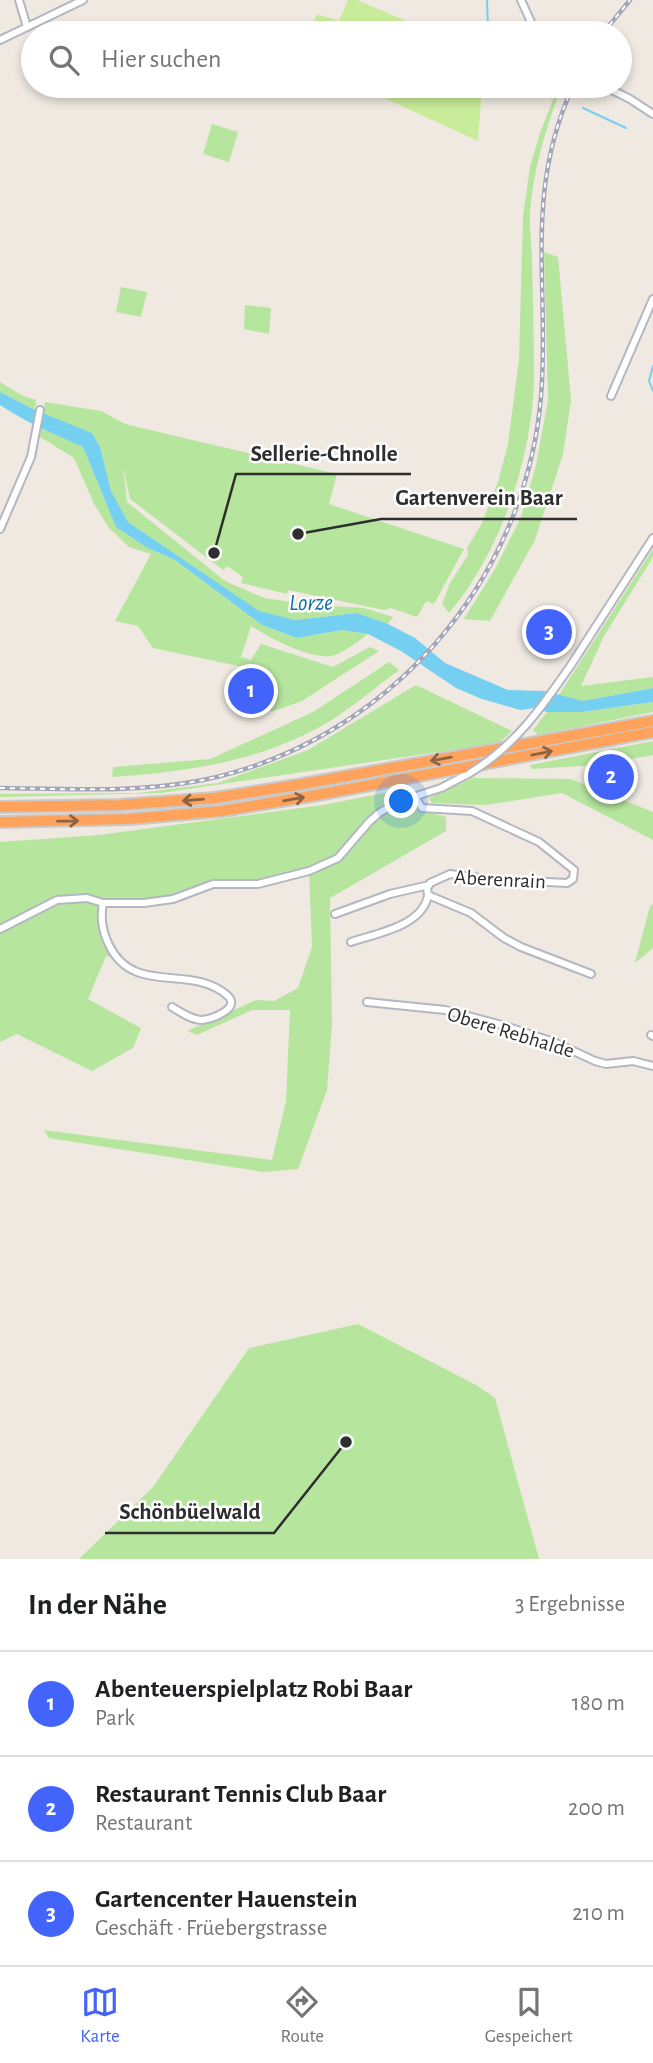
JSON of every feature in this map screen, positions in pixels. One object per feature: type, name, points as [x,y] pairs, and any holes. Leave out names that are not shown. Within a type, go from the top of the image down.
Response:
[{"type":"highway","points":[[0,807],[129,804],[215,798],[653,721]]},
{"type":"highway","points":[[0,822],[129,819],[222,811],[653,732]]},
{"type":"street","points":[[19,0],[25,21]]},
{"type":"street","points":[[39,21],[83,0]]},
{"type":"street","points":[[521,0],[531,21]]},
{"type":"street","points":[[0,40],[21,30]]},
{"type":"street","points":[[629,98],[653,114]]},
{"type":"street","points":[[611,396],[653,299]]},
{"type":"street","points":[[0,529],[31,457],[40,410]]},
{"type":"street","points":[[0,929],[57,900],[87,898],[124,905],[173,899],[213,884],[258,884],[309,871],[338,858],[379,814],[398,802],[426,793],[470,773],[502,751],[529,723],[571,665],[653,538]]},
{"type":"street","name":"Aberenrain","points":[[415,797],[422,808],[472,811],[539,842],[574,870],[575,875],[567,883],[487,879],[450,874],[439,877],[429,885],[428,895],[471,913],[504,938],[521,947],[591,974]]},
{"type":"street","points":[[335,914],[390,894],[429,885]]},
{"type":"street","points":[[351,942],[410,921],[427,903],[428,895]]},
{"type":"street","points":[[103,903],[101,912],[105,936],[116,957],[129,969],[149,976],[201,983],[228,997],[231,1002],[223,1013],[204,1020],[195,1019],[172,1007]]},
{"type":"street","name":"Obere Rebhalde","points":[[367,1002],[445,1010],[554,1042],[606,1064],[633,1061],[653,1066]]},
{"type":"green space","points":[[348,0],[357,0],[406,21],[339,21]]},
{"type":"green space","points":[[317,14],[339,21],[314,21]]},
{"type":"green space","points":[[384,98],[481,98],[478,141]]},
{"type":"green space","points":[[554,98],[557,98],[540,152],[530,212],[534,382],[527,442],[509,505],[497,535],[467,590],[449,613],[442,604],[450,583],[468,555],[467,548],[482,523],[498,482],[508,444],[519,359],[523,216],[530,167]]},
{"type":"green space","points":[[212,124],[238,132],[229,162],[203,154]]},
{"type":"green space","points":[[544,252],[558,257],[571,400],[563,454],[535,540],[490,621],[464,619],[495,569],[521,517],[536,465],[548,400]]},
{"type":"green space","points":[[121,287],[147,292],[141,317],[116,312]]},
{"type":"green space","points":[[245,305],[271,308],[269,334],[244,329]]},
{"type":"green space","points":[[0,382],[23,396],[36,400],[35,410],[0,392]]},
{"type":"green space","points":[[45,402],[101,411],[125,424],[337,474],[329,504],[464,549],[434,604],[426,601],[417,617],[391,608],[384,610],[288,590],[287,594],[241,583],[243,577],[227,566],[223,570],[130,499],[123,467],[127,502],[225,581],[264,598],[364,608],[393,617],[388,624],[357,613],[295,620],[259,612],[128,522],[111,491],[100,447],[92,434],[43,414]]},
{"type":"green space","points":[[40,428],[83,447],[116,527],[146,547],[175,560],[262,625],[297,638],[342,630],[368,634],[343,651],[326,656],[292,648],[251,626],[241,657],[251,660],[261,644],[333,667],[370,647],[379,651],[302,701],[271,712],[268,676],[238,666],[153,648],[138,626],[115,621],[151,554],[129,547],[109,528],[94,504],[74,458],[37,435]]},
{"type":"green space","points":[[653,549],[653,557],[604,636],[581,686],[653,677],[653,688],[583,701],[559,695]]},
{"type":"green space","points":[[389,662],[399,670],[330,721],[279,746],[197,768],[112,777],[113,767],[210,759],[313,712]]},
{"type":"green space","points":[[416,685],[512,731],[499,743],[161,793],[0,797],[0,794],[138,793],[218,783],[308,750]]},
{"type":"green space","points":[[653,702],[653,712],[538,735],[533,730],[547,712],[581,712]]},
{"type":"green space","points":[[653,741],[653,755],[597,765],[532,769],[530,765]]},
{"type":"green space","points":[[473,778],[571,779],[653,812],[653,840],[562,793],[486,805],[432,803],[429,798]]},
{"type":"green space","points":[[409,788],[416,809],[446,817],[446,831],[330,898],[332,1025],[327,1090],[298,1169],[264,1172],[49,1138],[44,1130],[272,1160],[286,1101],[290,1010],[252,1010],[197,1035],[187,1031],[256,1000],[274,1001],[298,988],[312,947],[309,871],[258,884],[213,884],[173,899],[104,903],[102,925],[116,957],[106,956],[88,999],[141,1028],[133,1048],[92,1071],[17,1034],[0,1042],[0,842],[99,835],[323,805]]},
{"type":"green space","points":[[653,904],[653,948],[635,963],[650,906]]},
{"type":"green space","points":[[358,1324],[476,1385],[495,1398],[539,1559],[79,1559],[153,1487],[249,1348]]},
{"type":"water","points":[[0,392],[35,410],[92,433],[100,447],[111,491],[128,522],[259,611],[295,620],[357,613],[388,624],[415,638],[445,663],[508,690],[545,691],[583,701],[653,688],[653,702],[581,712],[547,712],[534,708],[520,710],[456,688],[401,651],[368,634],[342,630],[297,638],[262,625],[175,560],[146,547],[116,527],[83,447],[30,423],[0,405]]},
{"type":"waterway","points":[[487,0],[488,21]]},
{"type":"waterway","points":[[583,108],[626,128]]},
{"type":"waterway","points":[[653,366],[649,381],[653,391]]},
{"type":"railway","points":[[613,21],[630,0]]},
{"type":"railway","points":[[0,788],[153,787],[203,780],[270,760],[331,730],[387,691],[435,644],[476,590],[507,530],[529,465],[541,397],[543,203],[548,165],[568,98]]},
{"type":"place","name":"Gartenverein Baar","points":[[298,534]]},
{"type":"place","name":"Sellerie-Chnolle","points":[[214,553]]},
{"type":"place","name":"Gartencenter Hauenstein","points":[[549,632]]},
{"type":"place","name":"Abenteuerspielplatz Robi Baar","points":[[251,691]]},
{"type":"place","name":"Restaurant Tennis Club Baar","points":[[611,777]]},
{"type":"place","name":"Schönbüelwald","points":[[346,1442]]},
{"type":"water label","name":"Lorze","points":[[311,602]]}]
